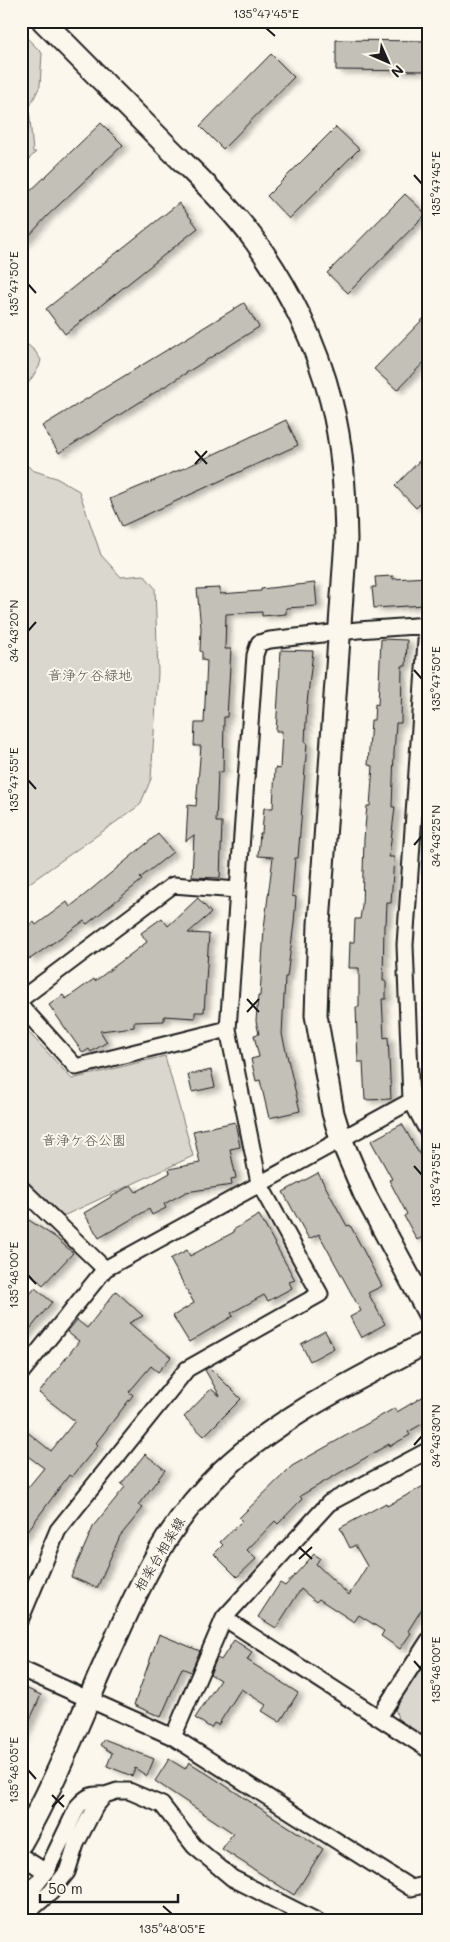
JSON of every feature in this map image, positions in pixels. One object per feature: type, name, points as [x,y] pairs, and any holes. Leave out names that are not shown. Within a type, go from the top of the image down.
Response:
[{"type":"street","points":[[43,21],[217,196],[255,241],[282,283],[295,309],[319,362],[331,402],[344,478],[346,539],[319,924],[316,1015],[333,1113],[341,1139],[364,1193],[429,1314]]},
{"type":"street","points":[[21,1618],[58,1530],[187,1369],[320,1294],[259,1183],[228,1030],[255,655],[259,643],[340,632],[428,626],[405,945],[411,1100],[429,1134]]},
{"type":"street","points":[[21,999],[173,885],[238,890]]},
{"type":"street","points":[[21,1006],[76,1067],[228,1030]]},
{"type":"street","points":[[21,1373],[105,1269],[429,1091]]},
{"type":"street","points":[[21,1188],[105,1269]]},
{"type":"street","name":"相楽台相楽線","points":[[21,1842],[45,1801],[143,1576],[164,1540],[200,1494],[245,1451],[288,1420],[429,1341]]},
{"type":"street","points":[[173,1737],[224,1618],[329,1502],[429,1450]]},
{"type":"street","points":[[224,1618],[429,1750]]},
{"type":"street","points":[[378,1717],[429,1640]]},
{"type":"street","points":[[21,1669],[173,1737],[411,1888],[429,1884]]},
{"type":"street","points":[[21,1903],[46,1872],[78,1806],[92,1794],[105,1795],[117,1791],[129,1791],[162,1806],[194,1846],[232,1878],[317,1921]]},
{"type":"street","points":[[21,1918],[51,1892],[67,1872],[76,1844],[95,1808],[105,1795]]},
{"type":"street","points":[[21,1856],[46,1872]]},
{"type":"green space","points":[[21,32],[42,53],[40,86],[29,108],[33,152],[36,152],[21,167]]},
{"type":"green space","points":[[21,339],[35,351],[41,360],[39,367],[21,394]]},
{"type":"green space","name":"音浄ケ谷緑地","points":[[21,459],[32,470],[56,478],[79,491],[101,555],[121,577],[144,575],[155,588],[158,673],[151,779],[140,805],[21,889],[21,756],[23,751],[21,745]]},
{"type":"green space","name":"音浄ケ谷公園","points":[[21,1024],[72,1079],[165,1056],[193,1156],[63,1216],[21,1175]]},
{"type":"green space","points":[[429,1656],[429,1740],[398,1719],[395,1708]]},
{"type":"building","points":[[336,40],[429,41],[429,71],[336,70]]},
{"type":"building","points":[[271,54],[294,77],[223,149],[200,126]]},
{"type":"building","points":[[101,123],[123,145],[47,216],[21,245],[21,200]]},
{"type":"building","points":[[336,127],[359,149],[289,219],[267,196]]},
{"type":"building","points":[[405,194],[426,214],[348,293],[327,273]]},
{"type":"building","points":[[179,203],[198,228],[65,334],[46,309]]},
{"type":"building","points":[[244,303],[259,327],[59,453],[42,426]]},
{"type":"building","points":[[429,313],[429,357],[397,390],[374,369]]},
{"type":"building","points":[[286,420],[298,445],[122,526],[110,499],[189,466]]},
{"type":"building","points":[[429,451],[429,495],[416,508],[395,486]]},
{"type":"building","points":[[393,576],[393,579],[427,577],[428,600],[424,601],[425,605],[374,608],[372,587],[376,587],[375,577]]},
{"type":"building","points":[[315,583],[317,606],[286,608],[286,614],[262,616],[262,612],[226,614],[225,649],[231,649],[227,717],[224,717],[223,772],[218,772],[216,822],[222,822],[220,878],[192,877],[194,835],[186,841],[188,805],[196,806],[201,746],[194,746],[195,723],[204,723],[207,661],[202,660],[202,652],[200,651],[201,628],[197,589],[220,588],[220,594],[261,591],[261,589]]},
{"type":"building","points":[[381,639],[407,640],[406,666],[402,666],[401,723],[396,723],[394,753],[392,807],[395,807],[389,857],[394,857],[391,903],[387,903],[386,924],[384,924],[383,981],[386,981],[386,999],[382,999],[384,1038],[388,1037],[391,1099],[365,1100],[363,1062],[358,1062],[356,1007],[359,1007],[359,968],[349,968],[350,942],[354,942],[355,919],[360,919],[362,906],[364,839],[367,806],[370,806],[373,766],[368,765],[371,720],[374,720],[375,704],[378,705]]},
{"type":"building","points":[[281,650],[313,651],[307,703],[305,742],[307,743],[298,858],[295,858],[292,896],[296,897],[294,923],[287,977],[285,977],[282,1034],[300,1111],[269,1118],[260,1080],[256,1081],[251,1059],[259,1057],[254,1035],[259,1034],[256,1021],[258,996],[260,996],[264,928],[273,857],[258,856],[264,808],[273,808],[275,768],[280,769],[282,731],[276,731]]},
{"type":"building","points":[[158,834],[173,852],[140,878],[142,880],[87,924],[84,921],[30,959],[21,948],[21,932],[34,922],[36,925],[67,902],[70,907]]},
{"type":"building","points":[[198,898],[211,913],[188,933],[209,934],[204,1012],[195,1012],[195,1018],[164,1016],[164,1021],[134,1022],[134,1027],[100,1031],[107,1042],[91,1052],[89,1049],[83,1053],[49,1005],[63,995],[66,999],[94,979],[95,981],[147,942],[141,933],[162,918],[168,926]]},
{"type":"building","points":[[211,1070],[215,1087],[192,1092],[188,1075]]},
{"type":"building","points":[[235,1122],[240,1147],[230,1149],[236,1178],[231,1179],[232,1185],[186,1192],[164,1204],[166,1208],[152,1215],[149,1209],[99,1238],[84,1213],[131,1185],[136,1192],[170,1173],[169,1169],[200,1163],[193,1131]]},
{"type":"building","points":[[402,1124],[429,1171],[429,1234],[417,1240],[404,1216],[407,1214],[389,1180],[392,1179],[371,1141]]},
{"type":"building","points":[[318,1173],[347,1226],[350,1225],[382,1286],[368,1293],[385,1324],[361,1338],[350,1317],[361,1311],[319,1234],[309,1239],[283,1192]]},
{"type":"building","points":[[21,1215],[55,1237],[73,1253],[43,1285],[21,1265]]},
{"type":"building","points":[[259,1215],[295,1280],[289,1282],[292,1288],[268,1301],[264,1295],[231,1313],[233,1316],[189,1342],[173,1316],[194,1303],[170,1259],[187,1250],[190,1256],[234,1232],[233,1230]]},
{"type":"building","points":[[35,1288],[52,1302],[21,1340],[21,1305]]},
{"type":"building","points":[[116,1291],[143,1316],[129,1323],[171,1357],[158,1372],[151,1366],[129,1392],[133,1395],[96,1443],[98,1445],[72,1477],[69,1475],[21,1540],[21,1496],[44,1468],[21,1451],[21,1427],[51,1451],[75,1421],[39,1393],[79,1341],[67,1332],[77,1320],[87,1328]]},
{"type":"building","points":[[325,1331],[334,1348],[310,1361],[301,1344]]},
{"type":"building","points":[[209,1367],[241,1399],[204,1436],[184,1417],[211,1389],[220,1396],[205,1370]]},
{"type":"building","points":[[429,1393],[429,1420],[408,1432],[410,1435],[390,1446],[389,1444],[300,1496],[302,1499],[278,1524],[275,1521],[247,1550],[256,1559],[237,1577],[214,1554],[223,1545],[220,1542],[242,1521],[239,1518],[292,1466],[395,1408],[397,1412]]},
{"type":"building","points":[[145,1454],[165,1470],[138,1505],[143,1508],[120,1536],[97,1588],[71,1577],[94,1525],[125,1487],[121,1484]]},
{"type":"building","points":[[429,1483],[429,1611],[423,1607],[408,1631],[411,1633],[400,1649],[381,1636],[384,1631],[359,1615],[354,1622],[319,1599],[316,1602],[301,1589],[276,1628],[258,1617],[280,1583],[285,1586],[314,1554],[320,1558],[316,1564],[349,1595],[367,1566],[355,1545],[350,1548],[340,1528],[386,1503],[387,1506]]},
{"type":"building","points":[[159,1634],[200,1651],[191,1672],[182,1668],[161,1717],[134,1705]]},
{"type":"building","points":[[234,1640],[252,1652],[247,1660],[298,1693],[280,1722],[262,1711],[266,1705],[241,1689],[218,1725],[214,1723],[211,1728],[195,1718],[220,1680],[210,1674],[217,1658],[221,1660]]},
{"type":"building","points":[[21,1686],[41,1695],[21,1740]]},
{"type":"building","points":[[104,1739],[154,1759],[147,1776],[135,1768],[132,1776],[107,1766],[112,1753],[100,1745]]},
{"type":"building","points":[[169,1759],[185,1769],[189,1762],[323,1849],[294,1895],[222,1849],[233,1833],[155,1781]]}]
